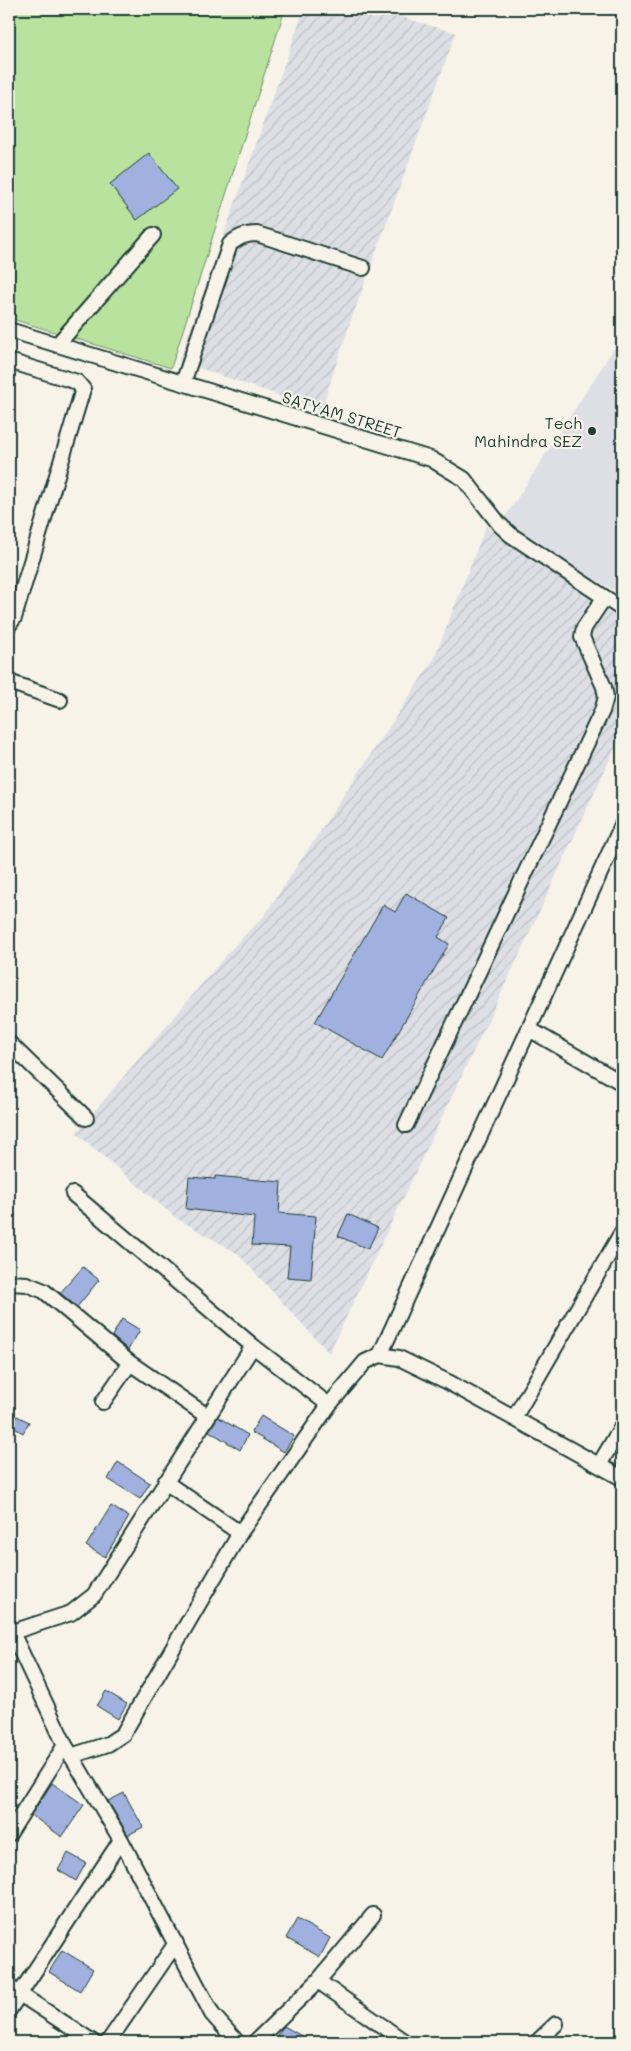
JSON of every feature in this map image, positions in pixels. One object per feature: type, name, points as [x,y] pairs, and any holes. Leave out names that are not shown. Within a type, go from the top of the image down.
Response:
[{"type":"street","points":[[183,383],[230,244],[238,238],[248,234],[256,234],[363,268]]},
{"type":"street","points":[[57,345],[153,235]]},
{"type":"street","name":"SATYAM STREET","points":[[9,330],[431,459],[464,479],[500,526],[511,535],[622,609]]},
{"type":"street","points":[[9,361],[77,382],[83,389],[14,618],[9,625]]},
{"type":"street","points":[[406,1125],[602,711],[606,697],[604,686],[582,637],[584,628],[604,598]]},
{"type":"street","points":[[9,682],[60,700]]},
{"type":"street","points":[[380,1355],[622,824]]},
{"type":"street","points":[[529,1029],[622,1082]]},
{"type":"street","points":[[9,1043],[86,1118]]},
{"type":"street","points":[[73,1194],[253,1346],[329,1405]]},
{"type":"street","points":[[514,1418],[622,1232]]},
{"type":"street","points":[[9,1283],[27,1284],[44,1291],[130,1363],[207,1416]]},
{"type":"street","points":[[237,2042],[212,2014],[121,1840],[68,1750],[9,1630],[71,1613],[82,1607],[103,1581],[253,1346]]},
{"type":"street","points":[[9,1834],[68,1750],[108,1744],[123,1734],[240,1533],[329,1405],[365,1362],[380,1355],[399,1358],[514,1418],[622,1478]]},
{"type":"street","points":[[103,1402],[130,1363]]},
{"type":"street","points":[[599,1465],[622,1426]]},
{"type":"street","points":[[165,1482],[240,1533]]},
{"type":"street","points":[[9,2010],[14,1990],[121,1840]]},
{"type":"street","points":[[255,2042],[318,1981],[373,1915]]},
{"type":"street","points":[[108,2042],[176,1943]]},
{"type":"street","points":[[318,1981],[405,2042]]},
{"type":"street","points":[[14,1990],[93,2042]]},
{"type":"street","points":[[537,2042],[556,2024]]},
{"type":"shaded area","points":[[304,9],[374,9],[456,33],[350,323],[321,410],[179,361]]},
{"type":"shaded area","name":"Tech Mahindra SEZ","points":[[622,336],[622,595],[500,525]]},
{"type":"shaded area","points":[[486,526],[622,621],[622,733],[516,962],[329,1353],[237,1253],[176,1218],[76,1133],[234,946],[264,916],[434,659]]},
{"type":"green space","points":[[9,9],[285,9],[171,368],[9,318]]},
{"type":"building","points":[[149,153],[177,189],[137,220],[110,184]]},
{"type":"building","points":[[406,893],[449,918],[438,937],[449,944],[382,1060],[315,1022],[383,905],[395,912]]},
{"type":"building","points":[[215,1176],[281,1182],[279,1213],[316,1216],[311,1279],[287,1277],[290,1247],[252,1245],[254,1217],[186,1209],[189,1177],[215,1179]]},
{"type":"building","points":[[348,1214],[378,1228],[368,1249],[338,1236]]},
{"type":"building","points":[[83,1267],[99,1280],[77,1307],[60,1293]]},
{"type":"building","points":[[122,1319],[140,1330],[128,1350],[112,1336]]},
{"type":"building","points":[[17,1416],[29,1422],[23,1433],[11,1426]]},
{"type":"building","points":[[261,1416],[294,1436],[284,1452],[251,1432]]},
{"type":"building","points":[[218,1417],[248,1435],[240,1450],[209,1431]]},
{"type":"building","points":[[118,1462],[150,1483],[140,1499],[108,1479]]},
{"type":"building","points":[[111,1506],[129,1517],[105,1557],[86,1546]]},
{"type":"building","points":[[106,1691],[127,1704],[118,1719],[97,1706]]},
{"type":"building","points":[[52,1783],[84,1805],[62,1837],[31,1815]]},
{"type":"building","points":[[124,1793],[143,1827],[128,1835],[108,1801]]},
{"type":"building","points":[[68,1853],[86,1863],[76,1881],[58,1870]]},
{"type":"building","points":[[297,1919],[330,1938],[320,1957],[286,1938]]},
{"type":"building","points":[[62,1950],[93,1969],[80,1991],[49,1972]]},
{"type":"building","points":[[284,2026],[312,2042],[272,2042]]},
{"type":"place","name":"Tech Mahindra SEZ","points":[[592,431]]}]
